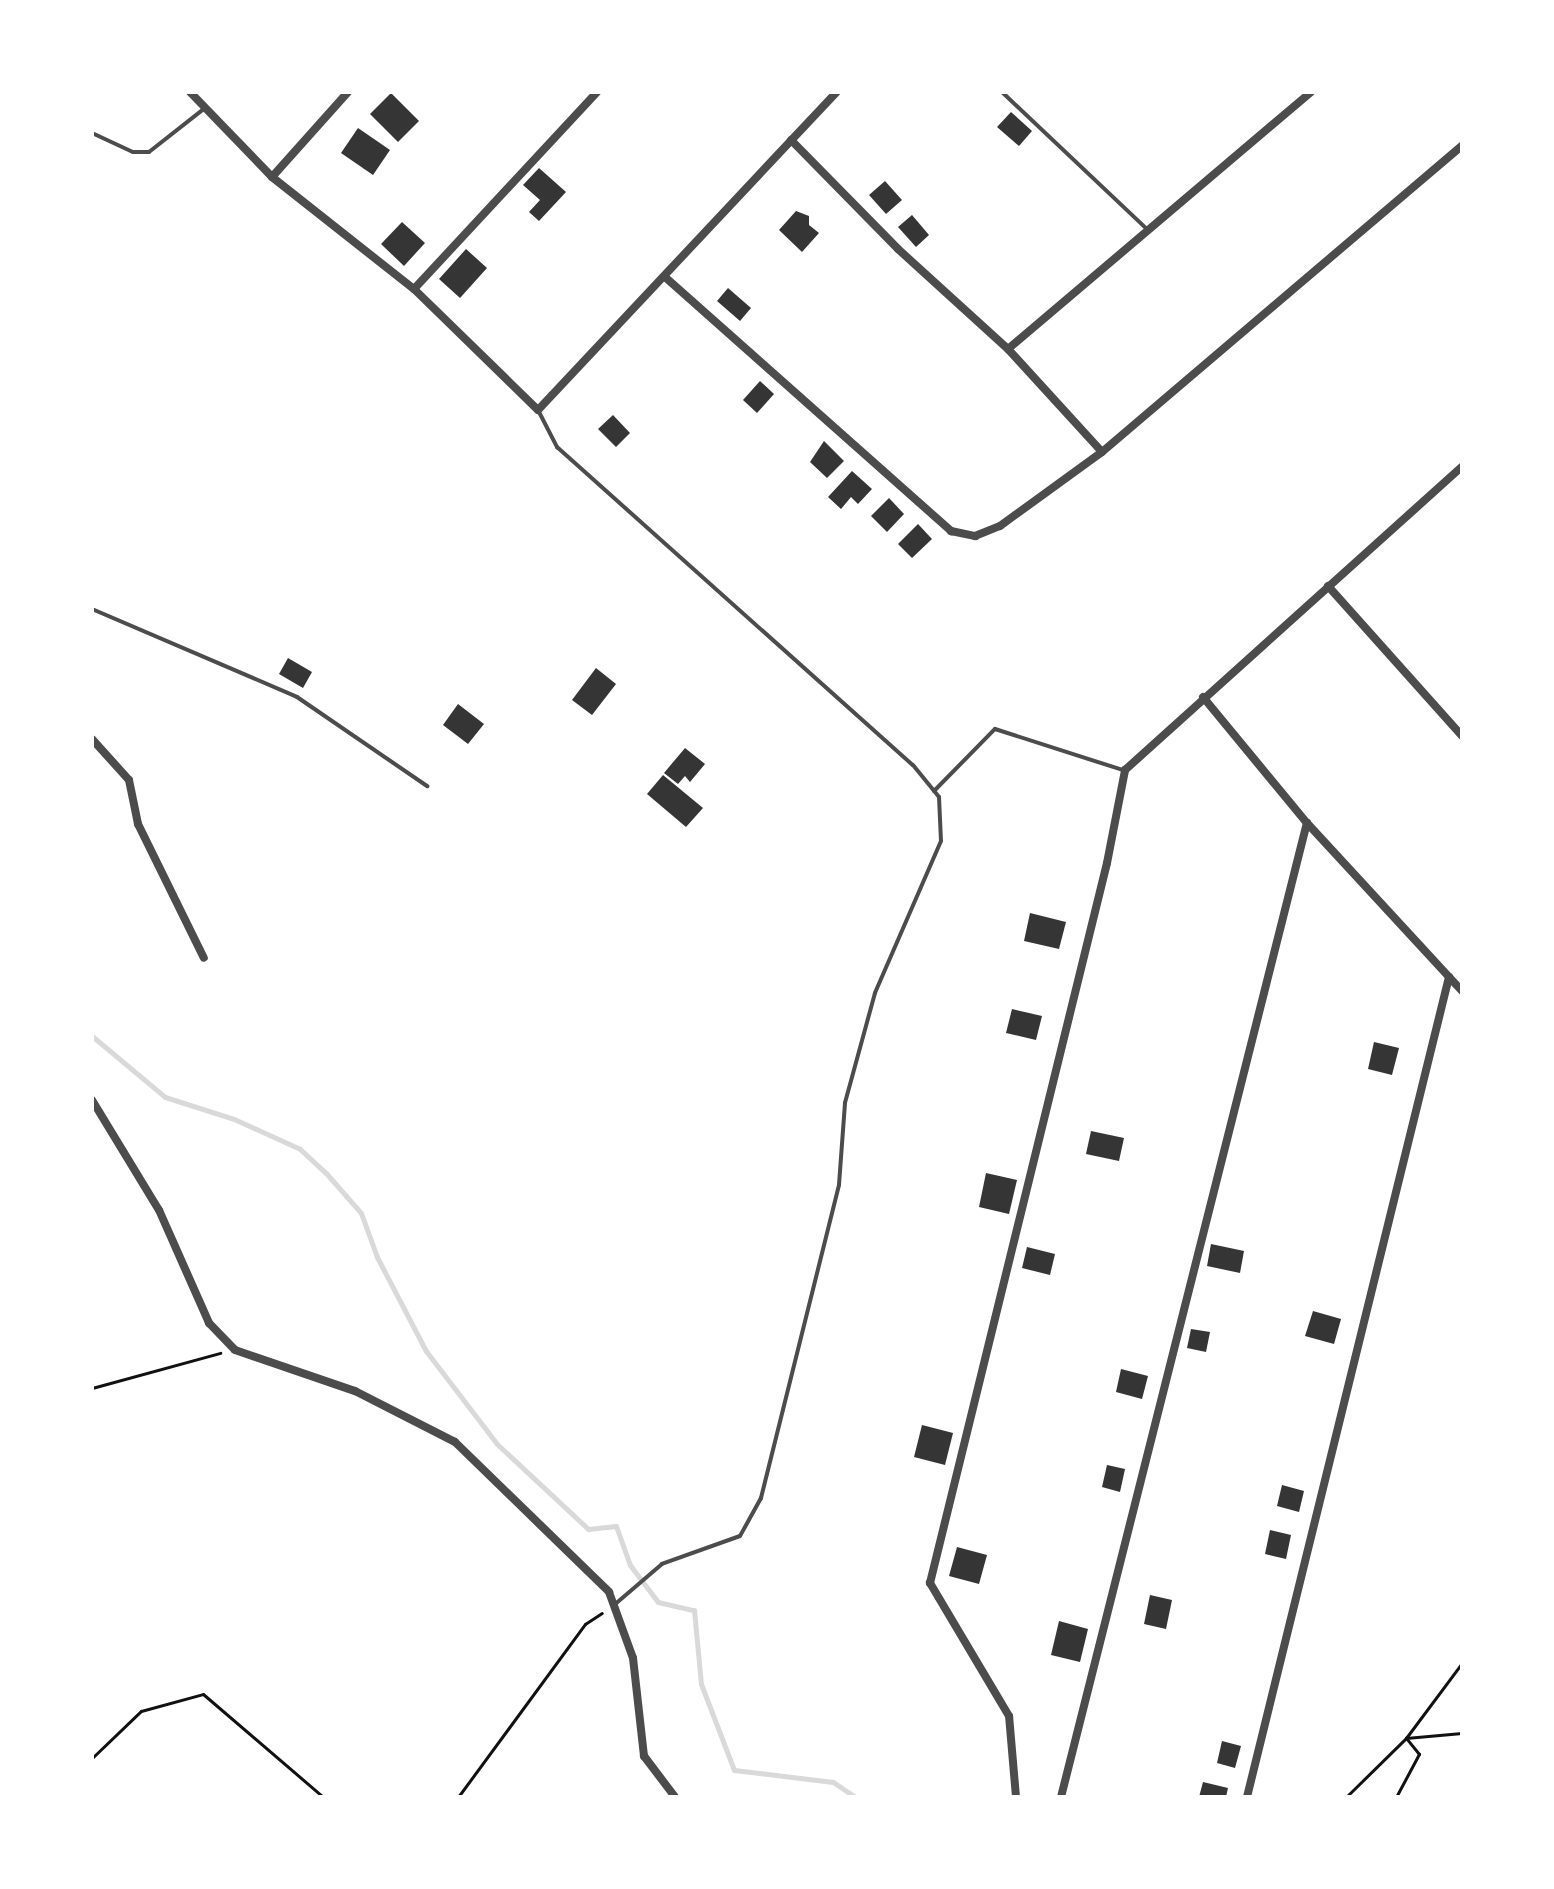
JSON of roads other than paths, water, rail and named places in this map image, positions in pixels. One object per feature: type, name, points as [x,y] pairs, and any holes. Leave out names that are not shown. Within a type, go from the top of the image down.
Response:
[{"type":"street","points":[[190,92],[272,177],[414,289],[538,410],[837,92]]},
{"type":"street","points":[[272,177],[348,92]]},
{"type":"street","points":[[414,289],[597,92]]},
{"type":"street","points":[[1008,349],[1311,92]]},
{"type":"street","points":[[791,140],[898,249],[1008,349],[1102,452]]},
{"type":"street","points":[[665,277],[951,531],[975,536],[1000,526],[1102,452],[1462,146]]},
{"type":"street","points":[[1016,1797],[1009,1716],[930,1583],[1107,863],[1125,770],[1462,467]]},
{"type":"street","points":[[1328,586],[1462,736]]},
{"type":"street","points":[[1203,697],[1307,823],[1462,991]]},
{"type":"street","points":[[92,739],[129,780],[138,824],[204,958]]},
{"type":"street","points":[[1061,1797],[1307,823]]},
{"type":"street","points":[[1247,1797],[1449,977]]},
{"type":"street","points":[[92,1100],[159,1210],[209,1323],[235,1350],[355,1391],[455,1442],[609,1592],[633,1658],[644,1756],[675,1797]]},
{"type":"lane","points":[[1002,92],[1148,230]]},
{"type":"lane","points":[[92,133],[133,152],[149,152],[205,108]]},
{"type":"lane","points":[[538,410],[557,447],[913,765],[939,797],[941,841],[875,993],[845,1103],[839,1185],[761,1498],[740,1536],[662,1564],[612,1607]]},
{"type":"lane","points":[[92,609],[297,697],[427,786]]},
{"type":"lane","points":[[934,791],[995,729],[1125,770]]},
{"type":"waterway","points":[[92,1036],[165,1097],[234,1119],[300,1149],[326,1173],[361,1213],[377,1257],[426,1351],[497,1444],[588,1529],[616,1526],[630,1565],[658,1602],[694,1610],[701,1684],[734,1770],[833,1782],[855,1797]]}]
